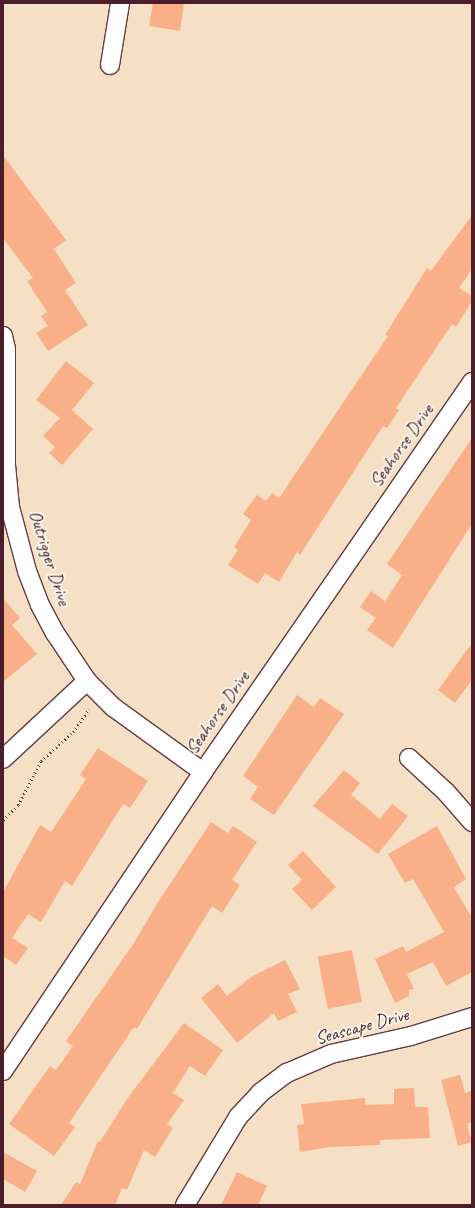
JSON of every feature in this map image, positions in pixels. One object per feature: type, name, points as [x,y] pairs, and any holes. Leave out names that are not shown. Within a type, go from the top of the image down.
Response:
[{"type":"street","points":[[110,66],[120,3]]},
{"type":"street","name":"Outrigger Drive","points":[[3,336],[6,349],[6,465],[10,507],[27,571],[40,605],[55,633],[87,681],[113,707],[203,772]]},
{"type":"street","name":"Seahorse Drive","points":[[3,1071],[203,772],[472,382]]},
{"type":"street","points":[[3,759],[87,681]]},
{"type":"street","points":[[409,758],[446,792],[472,822]]},
{"type":"street","name":"Seascape Drive","points":[[186,1205],[238,1117],[260,1093],[287,1073],[331,1054],[411,1036],[472,1017]]},
{"type":"path","points":[[3,820],[18,805],[41,761],[73,732],[89,710],[87,681]]},
{"type":"building","points":[[153,3],[184,3],[180,31],[149,26]]},
{"type":"building","points":[[3,155],[66,240],[54,249],[76,283],[65,290],[88,325],[48,351],[36,333],[48,326],[41,316],[47,312],[27,281],[33,278],[3,238]]},
{"type":"building","points":[[472,215],[472,269],[459,288],[472,296],[472,301],[456,327],[452,324],[396,408],[399,410],[387,428],[383,426],[300,555],[297,552],[279,582],[265,573],[258,584],[228,565],[238,550],[234,547],[251,520],[243,514],[257,495],[266,501],[272,493],[279,498],[388,336],[385,335],[427,268],[431,271]]},
{"type":"building","points":[[66,361],[94,383],[72,410],[93,429],[62,465],[49,453],[55,447],[43,436],[60,418],[36,400]]},
{"type":"building","points":[[472,438],[472,524],[393,648],[367,630],[376,618],[360,607],[371,591],[385,601],[402,575],[387,564]]},
{"type":"building","points":[[3,598],[20,618],[12,625],[37,654],[3,682]]},
{"type":"building","points":[[472,643],[472,680],[455,703],[438,690]]},
{"type":"building","points":[[297,695],[314,707],[320,698],[344,714],[274,815],[250,799],[258,787],[243,776]]},
{"type":"building","points":[[98,748],[148,781],[130,808],[123,804],[72,886],[65,881],[41,922],[28,914],[12,938],[28,948],[16,965],[3,956],[3,892],[40,825],[51,832],[86,779],[80,775]]},
{"type":"building","points":[[344,770],[360,783],[351,795],[380,819],[392,804],[408,816],[378,854],[313,806]]},
{"type":"building","points":[[211,822],[228,833],[233,826],[257,842],[232,880],[240,885],[222,913],[212,906],[137,1029],[134,1027],[69,1123],[75,1127],[54,1156],[9,1124],[50,1066],[56,1070],[73,1046],[66,1041],[134,943],[158,902]]},
{"type":"building","points":[[437,826],[466,879],[454,887],[472,918],[472,972],[446,986],[433,962],[407,974],[414,989],[409,990],[409,996],[395,1003],[375,959],[403,946],[406,952],[444,932],[413,879],[405,883],[388,854]]},
{"type":"building","points":[[303,851],[336,887],[312,910],[292,889],[302,880],[288,865]]},
{"type":"building","points":[[352,950],[362,1002],[328,1009],[318,957]]},
{"type":"building","points":[[285,960],[300,989],[288,994],[297,1012],[278,1021],[274,1013],[237,1043],[201,998],[218,984],[227,996],[251,977]]},
{"type":"building","points":[[184,1023],[223,1050],[205,1076],[190,1066],[173,1093],[184,1100],[167,1124],[173,1128],[155,1157],[144,1150],[127,1190],[122,1188],[115,1205],[61,1205],[76,1182],[80,1184],[98,1141],[100,1142],[127,1099]]},
{"type":"building","points":[[460,1075],[465,1093],[472,1091],[472,1122],[467,1124],[472,1142],[458,1146],[441,1080]]},
{"type":"building","points":[[414,1088],[415,1107],[428,1107],[430,1138],[380,1140],[380,1145],[330,1147],[300,1152],[297,1125],[304,1124],[301,1104],[365,1098],[365,1105],[394,1104],[394,1089]]},
{"type":"building","points":[[3,1152],[37,1171],[25,1192],[3,1179]]},
{"type":"building","points":[[237,1172],[267,1186],[258,1205],[221,1205]]}]
